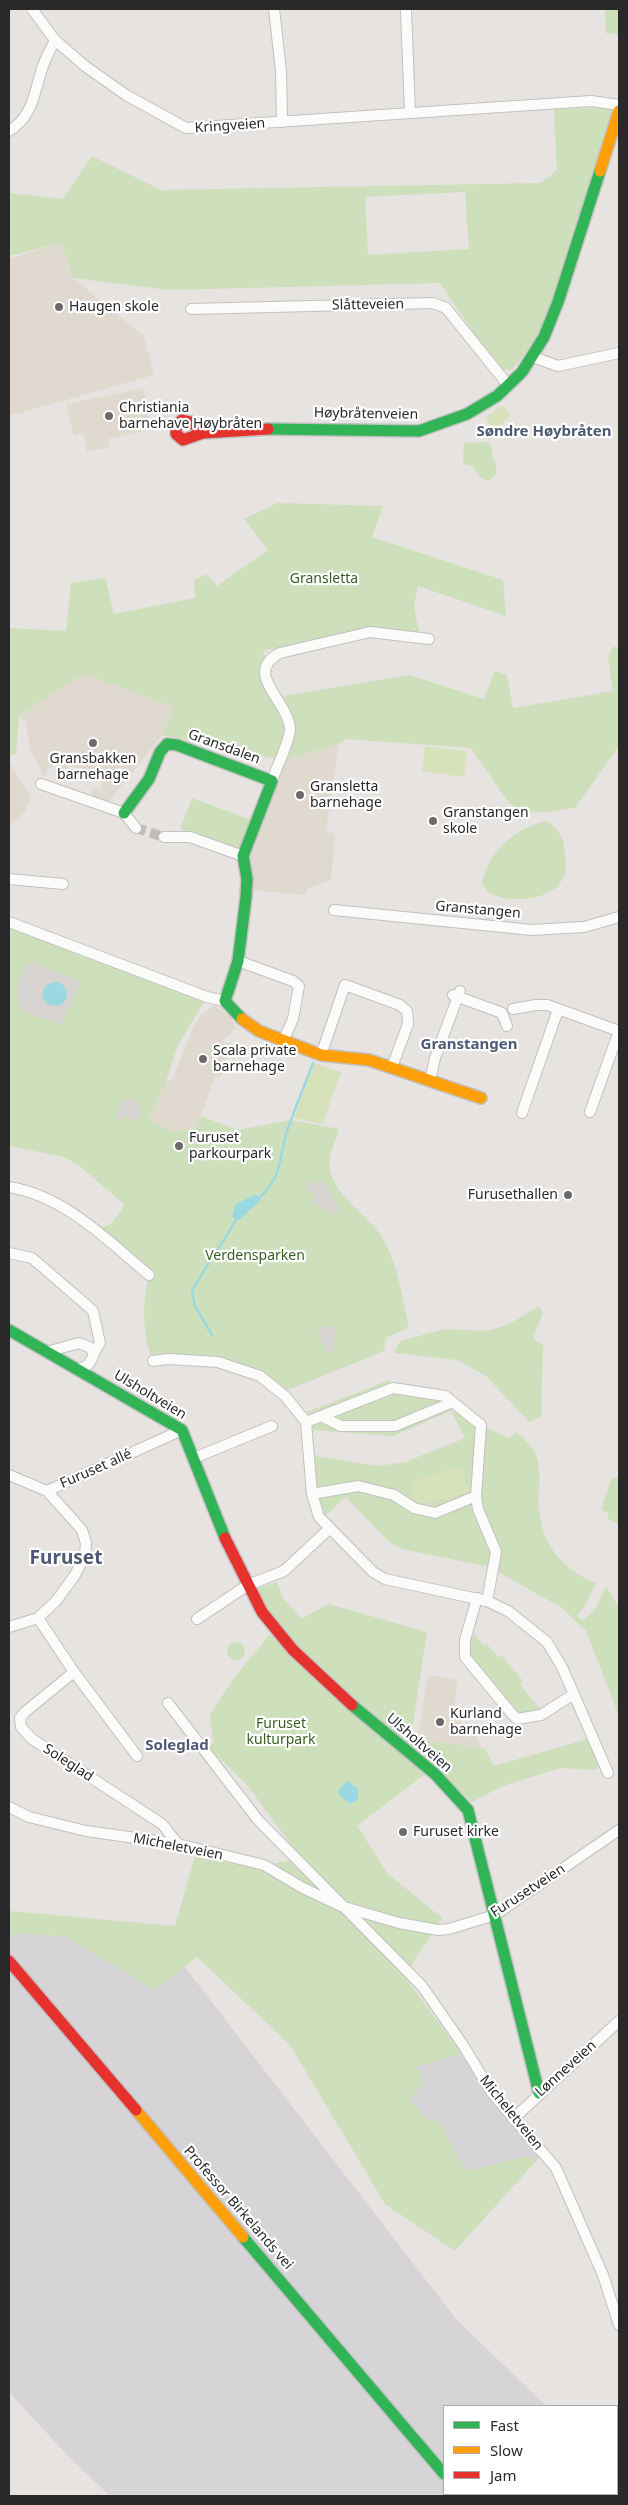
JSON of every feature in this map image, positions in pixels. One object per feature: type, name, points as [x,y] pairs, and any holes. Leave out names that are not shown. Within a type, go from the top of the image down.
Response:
[{"type":"street","name":"Kringveien","points":[[32,9],[55,40],[85,66],[126,94],[186,128],[591,101],[619,105]]},
{"type":"street","points":[[274,9],[281,71],[282,122]]},
{"type":"street","points":[[406,11],[410,113]]},
{"type":"street","points":[[9,131],[24,120],[30,109],[44,63],[55,40]]},
{"type":"street","name":"Høybråtenveien","points":[[203,433],[295,428],[420,431],[440,427],[468,415],[508,385],[533,357],[563,288],[619,111]]},
{"type":"street","name":"Slåtteveien","points":[[191,309],[433,303],[446,308],[508,385]]},
{"type":"street","points":[[533,357],[558,366],[619,353]]},
{"type":"street","points":[[272,781],[290,732],[287,714],[265,680],[266,666],[270,658],[280,653],[370,632],[429,639]]},
{"type":"street","name":"Gransdalen","points":[[124,813],[149,779],[160,752],[167,744],[177,745],[272,781],[243,856]]},
{"type":"street","points":[[42,784],[124,813],[136,828]]},
{"type":"street","points":[[164,837],[190,837],[243,856],[247,879],[246,901],[238,961],[225,1001]]},
{"type":"street","points":[[9,879],[63,884]]},
{"type":"street","name":"Granstangen","points":[[334,910],[532,930],[578,928],[619,917]]},
{"type":"street","points":[[9,922],[207,997],[225,1001],[242,1020],[258,1031],[283,1041],[321,1055],[346,1056],[392,1067],[481,1098]]},
{"type":"street","points":[[238,961],[293,981],[298,986],[293,1019],[283,1041]]},
{"type":"street","points":[[321,1055],[345,985],[400,1005],[407,1011],[408,1024],[392,1067]]},
{"type":"street","points":[[430,1081],[433,1057],[457,994],[487,1002],[502,1013],[507,1026]]},
{"type":"street","points":[[512,1010],[536,1005],[547,1005],[619,1031],[590,1112]]},
{"type":"street","points":[[522,1112],[558,1010]]},
{"type":"street","points":[[9,1186],[29,1191],[67,1210],[149,1275]]},
{"type":"street","points":[[9,1253],[32,1258],[93,1311],[100,1343],[91,1362],[84,1368],[77,1370]]},
{"type":"street","name":"Ulsholtveien","points":[[9,1330],[182,1430],[222,1531],[262,1612],[293,1650],[358,1710],[435,1774],[462,1801],[468,1810],[539,2093]]},
{"type":"street","points":[[46,1352],[79,1343],[89,1347],[94,1353]]},
{"type":"street","points":[[153,1362],[168,1359],[218,1362],[260,1376],[285,1396],[306,1422],[312,1494],[319,1517],[373,1572],[385,1578],[482,1600],[508,1611],[547,1642],[574,1694],[608,1774]]},
{"type":"street","points":[[306,1422],[393,1388],[445,1396],[481,1425],[476,1496],[478,1509],[496,1552],[482,1600],[464,1640],[465,1657],[517,1719],[542,1715],[574,1694]]},
{"type":"street","points":[[321,1416],[341,1426],[395,1426],[453,1402]]},
{"type":"street","points":[[194,1458],[272,1426]]},
{"type":"street","name":"Furuset allé","points":[[9,1475],[47,1492],[182,1430]]},
{"type":"street","points":[[312,1494],[358,1486],[394,1495],[414,1508],[434,1512],[476,1496]]},
{"type":"street","points":[[9,1626],[38,1618],[56,1602],[75,1574],[86,1548],[82,1530],[47,1492]]},
{"type":"street","points":[[197,1619],[248,1585],[284,1571],[330,1528]]},
{"type":"street","points":[[38,1618],[74,1672],[137,1756]]},
{"type":"street","name":"Soleglad","points":[[74,1672],[24,1712],[20,1718],[21,1727],[32,1739],[162,1824],[178,1844]]},
{"type":"street","name":"Micheletveien","points":[[168,1703],[258,1820],[341,1906],[359,1919],[368,1932],[422,1986],[463,2045],[487,2087],[556,2168],[603,2275],[619,2325]]},
{"type":"street","name":"Micheletveien","points":[[9,1807],[29,1817],[86,1831],[178,1844],[264,1865],[303,1888],[341,1906]]},
{"type":"street","name":"Furusetveien","points":[[341,1906],[412,1926],[438,1930],[449,1929],[495,1915],[619,1830]]},
{"type":"street","name":"Professor Birkelands vei","points":[[9,1961],[443,2473]]},
{"type":"street","name":"Lønneveien","points":[[513,2119],[619,2021]]},
{"type":"shaded area","name":"Haugen skole","points":[[61,243],[73,278],[144,336],[154,375],[9,416],[9,259]]},
{"type":"shaded area","name":"Christiania barnehave Høybråten","points":[[143,388],[151,429],[108,439],[110,447],[87,452],[83,433],[74,435],[66,404]]},
{"type":"shaded area","name":"Gransbakken barnehage","points":[[83,674],[175,707],[163,735],[108,802],[89,797],[94,788],[100,790],[104,778],[69,765],[67,770],[54,766],[48,769],[45,778],[30,750],[26,722],[19,716]]},
{"type":"shaded area","name":"Gransletta barnehage","points":[[339,744],[326,830],[335,835],[331,880],[307,889],[306,895],[251,890],[248,854],[283,760]]},
{"type":"shaded area","points":[[9,762],[27,790],[30,800],[25,812],[9,827]]},
{"type":"shaded area","points":[[30,962],[81,981],[62,1024],[38,1017],[22,1010],[22,1007],[18,1005],[19,1000],[16,998],[19,991],[16,989],[25,966],[28,967]]},
{"type":"shaded area","name":"Scala private barnehage","points":[[214,1005],[231,1017],[236,1028],[222,1041],[232,1044],[220,1078],[215,1077],[196,1128],[171,1131],[148,1118],[166,1082],[172,1080],[194,1025],[201,1015]]},
{"type":"shaded area","points":[[127,1099],[138,1100],[140,1108],[142,1108],[138,1119],[131,1120],[126,1116],[117,1121],[119,1104]]},
{"type":"shaded area","points":[[308,1182],[328,1182],[327,1191],[331,1193],[340,1211],[330,1214],[313,1203],[315,1192],[307,1190]]},
{"type":"shaded area","points":[[322,1327],[336,1327],[333,1352],[329,1353],[317,1335]]},
{"type":"shaded area","name":"Kurland barnehage","points":[[428,1675],[457,1680],[454,1713],[470,1733],[476,1736],[491,1770],[439,1757],[415,1737],[418,1734]]},
{"type":"shaded area","points":[[26,1933],[66,1937],[155,1990],[184,1966],[456,2319],[545,2405],[443,2405],[443,2495],[618,2495],[618,2476],[619,2496],[110,2496],[69,2457],[9,2392],[9,1935]]},
{"type":"shaded area","points":[[462,2054],[494,2104],[539,2158],[537,2160],[526,2156],[466,2172],[437,2118],[429,2123],[410,2098],[425,2083],[416,2067]]},
{"type":"green space","points":[[605,9],[619,9],[619,35],[606,33]]},
{"type":"green space","points":[[610,108],[612,112],[549,308],[533,341],[523,357],[511,370],[499,370],[440,283],[169,290],[73,278],[61,243],[9,256],[9,193],[63,199],[92,156],[161,190],[541,183],[557,170],[554,109]],"holes":[[[465,192],[469,249],[368,255],[365,197]]]},
{"type":"green space","points":[[502,405],[511,415],[495,430],[485,418]]},
{"type":"green space","points":[[487,442],[491,445],[496,470],[496,474],[489,481],[481,478],[472,466],[463,464],[464,443]]},
{"type":"green space","name":"Gransletta","points":[[277,503],[383,506],[372,537],[503,580],[506,616],[418,586],[414,607],[419,633],[263,650],[277,697],[409,675],[484,699],[495,671],[507,675],[513,708],[613,691],[608,656],[614,646],[619,650],[619,746],[575,808],[533,812],[517,808],[509,803],[471,748],[345,739],[339,744],[283,760],[163,735],[174,707],[83,674],[19,716],[16,754],[9,756],[9,628],[66,631],[71,583],[105,578],[114,614],[195,598],[194,580],[206,574],[217,586],[268,550],[244,519]]},
{"type":"green space","points":[[425,746],[467,751],[464,777],[422,771]]},
{"type":"green space","points":[[192,798],[251,820],[241,848],[234,849],[182,830],[181,826]]},
{"type":"green space","points":[[546,821],[558,831],[564,844],[565,871],[561,881],[554,889],[533,898],[509,899],[489,893],[482,884],[490,862],[497,852],[514,835],[535,824]]},
{"type":"green space","name":"Verdensparken","points":[[9,922],[207,997],[177,1047],[166,1082],[149,1119],[171,1131],[196,1128],[201,1116],[237,1130],[291,1120],[339,1129],[329,1165],[333,1180],[346,1198],[370,1222],[383,1239],[393,1260],[409,1327],[386,1338],[384,1351],[288,1390],[263,1372],[218,1358],[153,1361],[149,1351],[144,1319],[149,1275],[94,1230],[111,1224],[125,1205],[77,1164],[63,1157],[9,1146]]},
{"type":"green space","points":[[314,1063],[341,1072],[323,1124],[294,1118]]},
{"type":"green space","points":[[538,1306],[543,1312],[533,1339],[543,1345],[541,1417],[529,1422],[486,1376],[457,1360],[394,1353],[400,1341],[445,1329],[487,1331],[510,1324]]},
{"type":"green space","points":[[387,1381],[447,1391],[451,1411],[393,1436],[313,1430],[307,1412]]},
{"type":"green space","points":[[451,1411],[509,1438],[517,1432],[533,1449],[539,1467],[539,1513],[546,1539],[561,1560],[571,1569],[596,1583],[585,1606],[577,1615],[582,1621],[595,1610],[606,1586],[619,1607],[619,1716],[586,1631],[562,1608],[490,1567],[402,1549],[389,1542],[346,1497],[325,1516],[317,1491],[315,1456],[378,1466],[405,1462],[465,1438]]},
{"type":"green space","points":[[461,1466],[469,1493],[416,1505],[410,1482]]},
{"type":"green space","points":[[619,1477],[619,1524],[607,1519],[609,1513],[601,1510],[611,1479]]},
{"type":"green space","points":[[277,1582],[283,1598],[301,1619],[329,1604],[427,1632],[411,1738],[485,1749],[494,1766],[591,1738],[600,1763],[595,1770],[560,1768],[503,1786],[472,1802],[296,1647],[266,1609],[256,1589]]},
{"type":"green space","name":"Furuset kulturpark","points":[[270,1634],[290,1656],[425,1774],[357,1826],[388,1874],[442,1918],[404,1976],[462,2054],[416,2067],[425,2083],[410,2098],[429,2122],[437,2118],[466,2171],[526,2156],[537,2160],[455,2251],[385,2204],[290,2045],[197,1957],[155,1990],[66,1937],[26,1933],[9,1935],[9,1911],[175,1926],[195,1856],[254,1868],[301,1858],[247,1785],[208,1747],[213,1743],[210,1714],[232,1681]]},
{"type":"green space","points":[[474,1634],[484,1646],[486,1643],[498,1657],[501,1655],[523,1681],[520,1685],[541,1710],[523,1714],[514,1711],[469,1657],[468,1649]]},
{"type":"green space","points":[[232,1642],[240,1642],[245,1647],[243,1658],[232,1660],[227,1655],[227,1647]]},
{"type":"water","points":[[55,982],[60,983],[66,989],[66,999],[60,1005],[55,1006],[50,1005],[44,999],[43,994],[44,989],[50,983]]},
{"type":"water","points":[[256,1194],[261,1200],[239,1220],[232,1217],[236,1204]]},
{"type":"water","points":[[347,1781],[358,1789],[358,1800],[350,1804],[340,1796],[338,1790]]},
{"type":"waterway","points":[[260,1197],[273,1182],[277,1173],[288,1128],[313,1063]]},
{"type":"waterway","points":[[212,1335],[195,1306],[192,1292],[236,1220]]},
{"type":"tunnel","points":[[136,828],[164,837]]},
{"type":"traffic: fast","points":[[268,429],[419,431],[467,414],[497,396],[522,372],[544,337],[558,302],[600,171]]},
{"type":"traffic: fast","points":[[124,813],[149,779],[160,752],[167,744],[177,745],[272,781],[243,856],[247,879],[246,897],[238,961],[225,1001],[242,1019]]},
{"type":"traffic: fast","points":[[9,1330],[182,1430],[225,1538]]},
{"type":"traffic: fast","points":[[352,1705],[435,1774],[468,1810],[539,2093]]},
{"type":"traffic: fast","points":[[243,2237],[443,2473]]},
{"type":"traffic: slow","points":[[600,171],[619,111]]},
{"type":"traffic: slow","points":[[242,1019],[259,1031],[321,1055],[369,1060],[481,1098]]},
{"type":"traffic: slow","points":[[136,2110],[243,2237]]},
{"type":"traffic: jam","points":[[203,433],[191,422],[182,420],[176,425],[176,434],[183,440],[203,433],[268,429]]},
{"type":"traffic: jam","points":[[225,1538],[262,1612],[293,1650],[352,1705]]},
{"type":"traffic: jam","points":[[9,1961],[136,2110]]},
{"type":"place","name":"Haugen skole","points":[[59,307]]},
{"type":"place","name":"Christiania barnehave Høybråten","points":[[109,416]]},
{"type":"place","name":"Gransbakken barnehage","points":[[93,743]]},
{"type":"place","name":"Gransletta barnehage","points":[[300,795]]},
{"type":"place","name":"Granstangen skole","points":[[433,821]]},
{"type":"place","name":"Scala private barnehage","points":[[203,1059]]},
{"type":"place","name":"Furuset parkourpark","points":[[179,1146]]},
{"type":"place","name":"Furusethallen","points":[[568,1195]]},
{"type":"place","name":"Kurland barnehage","points":[[440,1722]]},
{"type":"place","name":"Furuset kirke","points":[[403,1832]]},
{"type":"district","name":"Søndre Høybråten","points":[[544,432]]},
{"type":"district","name":"Granstangen","points":[[469,1045]]},
{"type":"district","name":"Furuset","points":[[66,1559]]},
{"type":"district","name":"Soleglad","points":[[177,1746]]}]
